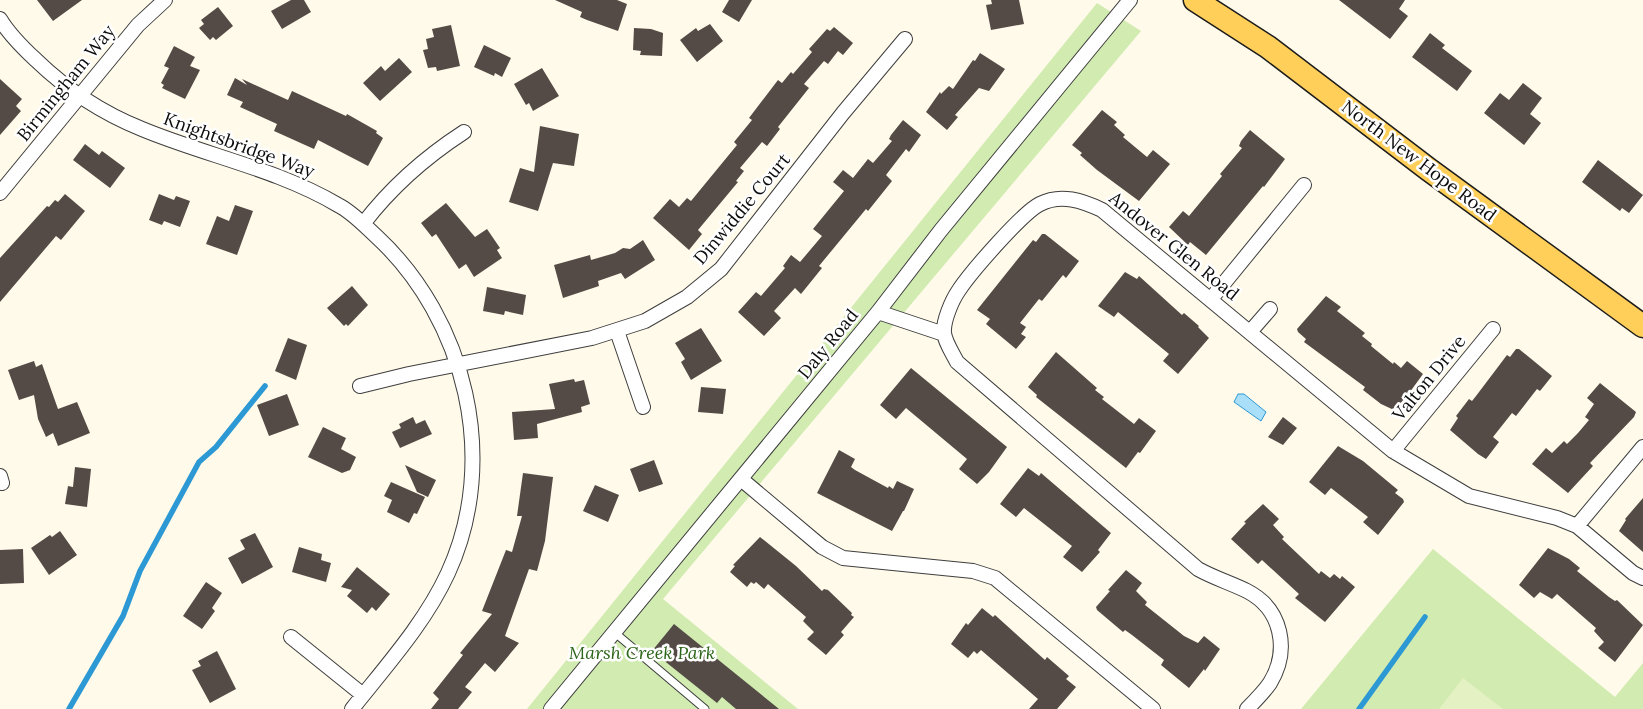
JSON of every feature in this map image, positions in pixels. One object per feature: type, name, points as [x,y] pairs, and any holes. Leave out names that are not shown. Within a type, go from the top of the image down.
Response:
[{"type":"main road","name":"North New Hope Road","points":[[1195,0],[1268,47],[1428,169],[1642,326]]},
{"type":"street","name":"Birmingham Way","points":[[0,193],[138,25],[166,0]]},
{"type":"street","name":"Daly Road","points":[[551,709],[878,312],[941,230],[1130,0]]},
{"type":"street","name":"Knightsbridge Way","points":[[0,19],[28,52],[57,80],[114,116],[141,129],[260,169],[303,187],[340,206],[363,224],[407,268],[443,328],[458,366],[467,404],[474,454],[470,494],[461,535],[449,571],[435,599],[352,709]]},
{"type":"street","name":"Dinwiddie Court","points":[[360,386],[617,331],[645,321],[687,297],[721,269],[843,113],[905,39]]},
{"type":"street","points":[[363,224],[402,178],[430,154],[464,132]]},
{"type":"street","points":[[1211,299],[1304,185]]},
{"type":"street","name":"Andover Glen Road","points":[[944,334],[949,312],[958,291],[1025,214],[1041,203],[1065,198],[1080,200],[1102,210],[1393,451],[1469,496],[1557,518],[1577,526],[1633,573],[1643,578]]},
{"type":"street","points":[[1250,332],[1270,309]]},
{"type":"street","points":[[878,312],[944,334],[957,362],[1198,569],[1219,581],[1248,592],[1269,608],[1277,621],[1282,655],[1269,684],[1247,709]]},
{"type":"street","name":"Valton Drive","points":[[1393,451],[1493,329]]},
{"type":"street","points":[[617,331],[643,408]]},
{"type":"street","points":[[1577,526],[1643,447]]},
{"type":"street","points":[[741,479],[822,547],[843,558],[973,571],[995,578],[1153,709]]},
{"type":"street","points":[[291,637],[363,695]]},
{"type":"lane","points":[[614,632],[704,709]]},
{"type":"green space","name":"Marsh Creek Park","points":[[1097,3],[1141,31],[663,599],[798,709],[527,709]]},
{"type":"green space","points":[[1433,549],[1615,697],[1643,663],[1643,709],[1301,709]]},
{"type":"green space","points":[[1463,678],[1503,709],[1439,709]]},
{"type":"water","points":[[1238,394],[1244,394],[1266,412],[1261,421],[1234,402]]},
{"type":"building","points":[[37,0],[82,0],[53,21]]},
{"type":"building","points":[[291,0],[304,0],[311,12],[282,29],[271,11]]},
{"type":"building","points":[[555,0],[617,0],[627,4],[618,31],[580,17],[582,12]]},
{"type":"building","points":[[729,0],[752,0],[739,22],[722,12]]},
{"type":"building","points":[[991,0],[1019,0],[1024,24],[991,30],[986,5],[992,4]]},
{"type":"building","points":[[1339,0],[1405,0],[1399,9],[1408,16],[1390,39]]},
{"type":"building","points":[[218,7],[233,26],[216,40],[213,37],[210,40],[199,28],[204,24],[201,20]]},
{"type":"building","points":[[710,24],[723,41],[697,62],[680,40],[696,28],[698,31]]},
{"type":"building","points":[[451,25],[460,66],[437,71],[436,67],[428,68],[423,50],[428,49],[426,39],[434,37],[432,29]]},
{"type":"building","points":[[834,27],[853,43],[843,55],[838,51],[828,64],[824,61],[804,84],[809,88],[778,127],[780,129],[767,146],[762,142],[740,168],[744,171],[736,181],[738,182],[698,230],[702,234],[689,250],[653,218],[670,199],[679,207],[687,198],[691,201],[737,145],[734,142],[752,120],[749,118],[778,80],[782,83],[791,72],[793,74],[812,52],[809,49],[827,29],[830,31]]},
{"type":"building","points":[[634,28],[651,29],[663,33],[662,56],[640,55],[641,51],[633,50]]},
{"type":"building","points":[[1430,33],[1445,45],[1442,48],[1472,71],[1457,91],[1412,57]]},
{"type":"building","points":[[484,45],[511,58],[502,77],[495,73],[494,76],[474,67]]},
{"type":"building","points":[[174,46],[195,57],[190,66],[200,70],[185,99],[162,88],[164,85],[161,83],[169,68],[164,66]]},
{"type":"building","points":[[980,53],[1005,69],[989,91],[979,88],[955,115],[958,117],[947,130],[926,112],[940,92],[941,94],[949,86],[953,89]]},
{"type":"building","points":[[399,58],[412,72],[380,101],[363,83],[381,66],[385,71]]},
{"type":"building","points":[[542,68],[559,96],[533,111],[529,103],[526,105],[514,84]]},
{"type":"building","points":[[235,78],[247,85],[242,79],[288,100],[292,91],[346,116],[347,114],[377,131],[376,133],[383,138],[368,166],[318,140],[314,149],[274,131],[277,124],[240,107],[243,102],[227,95]]},
{"type":"building","points":[[0,79],[22,99],[16,106],[21,111],[0,135]]},
{"type":"building","points":[[1523,83],[1542,98],[1530,114],[1541,123],[1524,145],[1484,113],[1500,93],[1509,100]]},
{"type":"building","points":[[1102,110],[1117,122],[1114,125],[1125,135],[1123,137],[1147,157],[1153,150],[1170,164],[1139,201],[1097,170],[1072,145]]},
{"type":"building","points":[[903,120],[921,135],[909,152],[906,149],[886,175],[892,181],[819,266],[822,268],[801,294],[795,288],[774,311],[781,318],[764,336],[738,312],[756,292],[761,296],[785,268],[783,266],[791,255],[800,262],[822,236],[813,229],[844,191],[833,182],[843,170],[853,178],[868,159],[873,163],[892,141],[889,139],[891,135]]},
{"type":"building","points":[[540,126],[579,134],[574,166],[553,163],[538,211],[509,202],[520,168],[534,172]]},
{"type":"building","points":[[1250,130],[1285,159],[1264,187],[1206,255],[1190,242],[1188,245],[1169,227],[1183,211],[1189,216],[1242,148],[1239,146],[1241,141]]},
{"type":"building","points":[[85,144],[99,155],[102,151],[125,168],[110,188],[73,160]]},
{"type":"building","points":[[1598,160],[1643,195],[1629,213],[1622,208],[1620,211],[1582,182]]},
{"type":"building","points":[[65,194],[85,211],[61,240],[56,236],[0,302],[0,258],[47,206],[49,207],[55,200],[58,202]]},
{"type":"building","points":[[159,194],[174,200],[176,196],[190,201],[180,227],[164,221],[162,225],[149,220]]},
{"type":"building","points":[[446,203],[475,237],[487,229],[500,248],[497,250],[502,258],[474,277],[466,264],[459,269],[436,234],[432,237],[421,223]]},
{"type":"building","points":[[235,205],[253,211],[237,255],[206,244],[217,216],[229,221]]},
{"type":"building","points":[[1042,234],[1045,234],[1079,261],[1066,278],[1063,275],[1042,301],[1039,299],[1020,323],[1026,327],[1021,334],[1026,337],[1016,349],[986,324],[990,319],[977,310],[1033,240],[1036,242]]},
{"type":"building","points":[[643,240],[655,260],[625,279],[621,273],[598,281],[599,286],[563,298],[554,265],[590,255],[591,260],[615,253],[623,248],[630,249]]},
{"type":"building","points":[[1125,272],[1137,279],[1139,276],[1182,315],[1184,313],[1199,326],[1209,338],[1178,374],[1163,361],[1169,354],[1118,312],[1114,317],[1098,306]]},
{"type":"building","points":[[352,286],[368,305],[348,326],[346,324],[344,326],[327,308]]},
{"type":"building","points":[[487,287],[526,295],[523,315],[505,311],[504,315],[483,311]]},
{"type":"building","points":[[1326,296],[1341,307],[1337,311],[1365,333],[1362,336],[1372,344],[1371,346],[1393,364],[1394,362],[1401,368],[1407,361],[1423,374],[1394,410],[1381,404],[1363,390],[1365,387],[1304,342],[1306,339],[1298,332],[1297,329]]},
{"type":"building","points":[[701,328],[722,361],[691,380],[681,362],[685,359],[675,343]]},
{"type":"building","points":[[288,338],[307,345],[296,380],[275,371]]},
{"type":"building","points":[[1516,349],[1519,349],[1552,376],[1540,391],[1537,389],[1516,416],[1512,413],[1493,437],[1499,442],[1486,459],[1450,430],[1458,418],[1456,416],[1469,399],[1472,401],[1507,355],[1510,357]]},
{"type":"building","points":[[1056,352],[1097,388],[1095,390],[1104,397],[1102,399],[1134,424],[1139,418],[1156,431],[1126,468],[1036,397],[1037,395],[1028,387]]},
{"type":"building","points":[[34,361],[36,367],[42,364],[58,409],[77,402],[90,433],[58,446],[53,433],[46,437],[38,419],[34,395],[19,400],[8,370]]},
{"type":"building","points":[[911,368],[1007,447],[989,472],[977,484],[959,469],[967,459],[906,408],[896,419],[880,405]]},
{"type":"building","points":[[574,379],[575,382],[584,380],[590,404],[581,407],[582,412],[537,424],[538,438],[514,440],[512,412],[555,409],[549,384]]},
{"type":"building","points":[[1600,383],[1636,412],[1634,417],[1590,463],[1593,466],[1568,493],[1532,464],[1546,448],[1552,453],[1564,441],[1567,444],[1589,420],[1585,417],[1594,404],[1587,398]]},
{"type":"building","points":[[701,387],[726,389],[723,414],[698,412]]},
{"type":"building","points":[[287,394],[299,425],[269,436],[257,405]]},
{"type":"building","points":[[413,417],[416,424],[425,420],[432,434],[400,448],[392,432],[401,428],[399,424]]},
{"type":"building","points":[[1283,417],[1297,428],[1283,445],[1268,437]]},
{"type":"building","points":[[323,427],[346,438],[341,449],[356,457],[350,470],[342,473],[308,457]]},
{"type":"building","points":[[1338,446],[1363,461],[1398,490],[1395,493],[1403,499],[1404,502],[1378,535],[1363,522],[1368,517],[1331,488],[1325,495],[1309,482]]},
{"type":"building","points":[[839,450],[855,459],[851,467],[888,488],[889,486],[893,489],[897,481],[914,489],[892,531],[817,493]]},
{"type":"building","points":[[654,460],[663,484],[639,492],[630,469]]},
{"type":"building","points":[[405,465],[436,480],[428,497],[417,492]]},
{"type":"building","points":[[75,467],[91,469],[87,507],[65,504],[68,486],[73,487]]},
{"type":"building","points":[[1028,468],[1039,476],[1041,473],[1111,533],[1098,550],[1100,552],[1082,572],[1063,557],[1072,546],[1024,508],[1016,517],[1000,504]]},
{"type":"building","points":[[523,473],[553,477],[545,541],[537,571],[529,569],[505,636],[519,643],[495,672],[485,663],[465,687],[472,692],[458,709],[431,709],[439,699],[433,693],[463,655],[460,653],[492,614],[482,611],[506,550],[512,552],[522,516],[517,516]]},
{"type":"building","points":[[391,482],[425,497],[417,514],[414,513],[409,523],[387,512],[392,500],[384,496]]},
{"type":"building","points":[[595,485],[619,495],[608,522],[583,511]]},
{"type":"building","points":[[1643,498],[1643,552],[1619,531],[1625,519]]},
{"type":"building","points":[[1263,504],[1279,519],[1273,525],[1284,537],[1282,539],[1319,574],[1321,571],[1330,578],[1334,574],[1340,579],[1342,576],[1355,587],[1325,622],[1295,598],[1299,594],[1262,560],[1258,564],[1231,539],[1246,523],[1244,522]]},
{"type":"building","points":[[60,531],[77,555],[49,575],[31,548],[50,535],[52,537]]},
{"type":"building","points":[[255,533],[273,567],[242,584],[228,558],[245,549],[240,540]]},
{"type":"building","points":[[760,537],[796,566],[822,591],[824,589],[828,590],[852,613],[851,615],[854,617],[841,632],[844,635],[826,655],[807,639],[814,632],[803,621],[806,617],[768,584],[764,589],[756,582],[754,584],[751,582],[747,587],[730,572],[735,566],[733,565]]},
{"type":"building","points":[[299,547],[322,554],[321,560],[331,563],[326,582],[292,572]]},
{"type":"building","points":[[1548,548],[1569,559],[1580,568],[1577,571],[1609,597],[1615,601],[1617,600],[1643,625],[1615,662],[1598,648],[1604,642],[1594,631],[1596,628],[1557,594],[1552,599],[1540,592],[1534,598],[1519,585]]},
{"type":"building","points":[[23,549],[24,583],[0,584],[0,550]]},
{"type":"building","points":[[357,567],[390,594],[376,611],[372,607],[367,613],[347,596],[352,590],[341,587]]},
{"type":"building","points":[[1126,570],[1142,583],[1136,591],[1147,602],[1145,605],[1184,636],[1198,643],[1204,636],[1220,649],[1205,671],[1204,669],[1189,688],[1161,665],[1164,660],[1125,630],[1123,632],[1097,610],[1096,607],[1110,591],[1108,590]]},
{"type":"building","points":[[206,582],[222,593],[212,608],[215,611],[202,629],[183,616]]},
{"type":"building","points":[[982,608],[993,617],[995,615],[1045,660],[1047,657],[1069,676],[1066,679],[1076,687],[1057,709],[1029,709],[1038,699],[981,650],[977,654],[974,651],[968,658],[951,644],[966,623],[968,625]]},
{"type":"building","points":[[674,624],[779,709],[736,709],[722,697],[717,703],[652,651]]},
{"type":"building","points":[[217,651],[236,689],[210,703],[192,670],[201,666],[198,661]]},
{"type":"waterway","points":[[69,709],[123,616],[140,571],[199,462],[216,447],[265,386]]},
{"type":"waterway","points":[[1359,709],[1425,617]]}]
